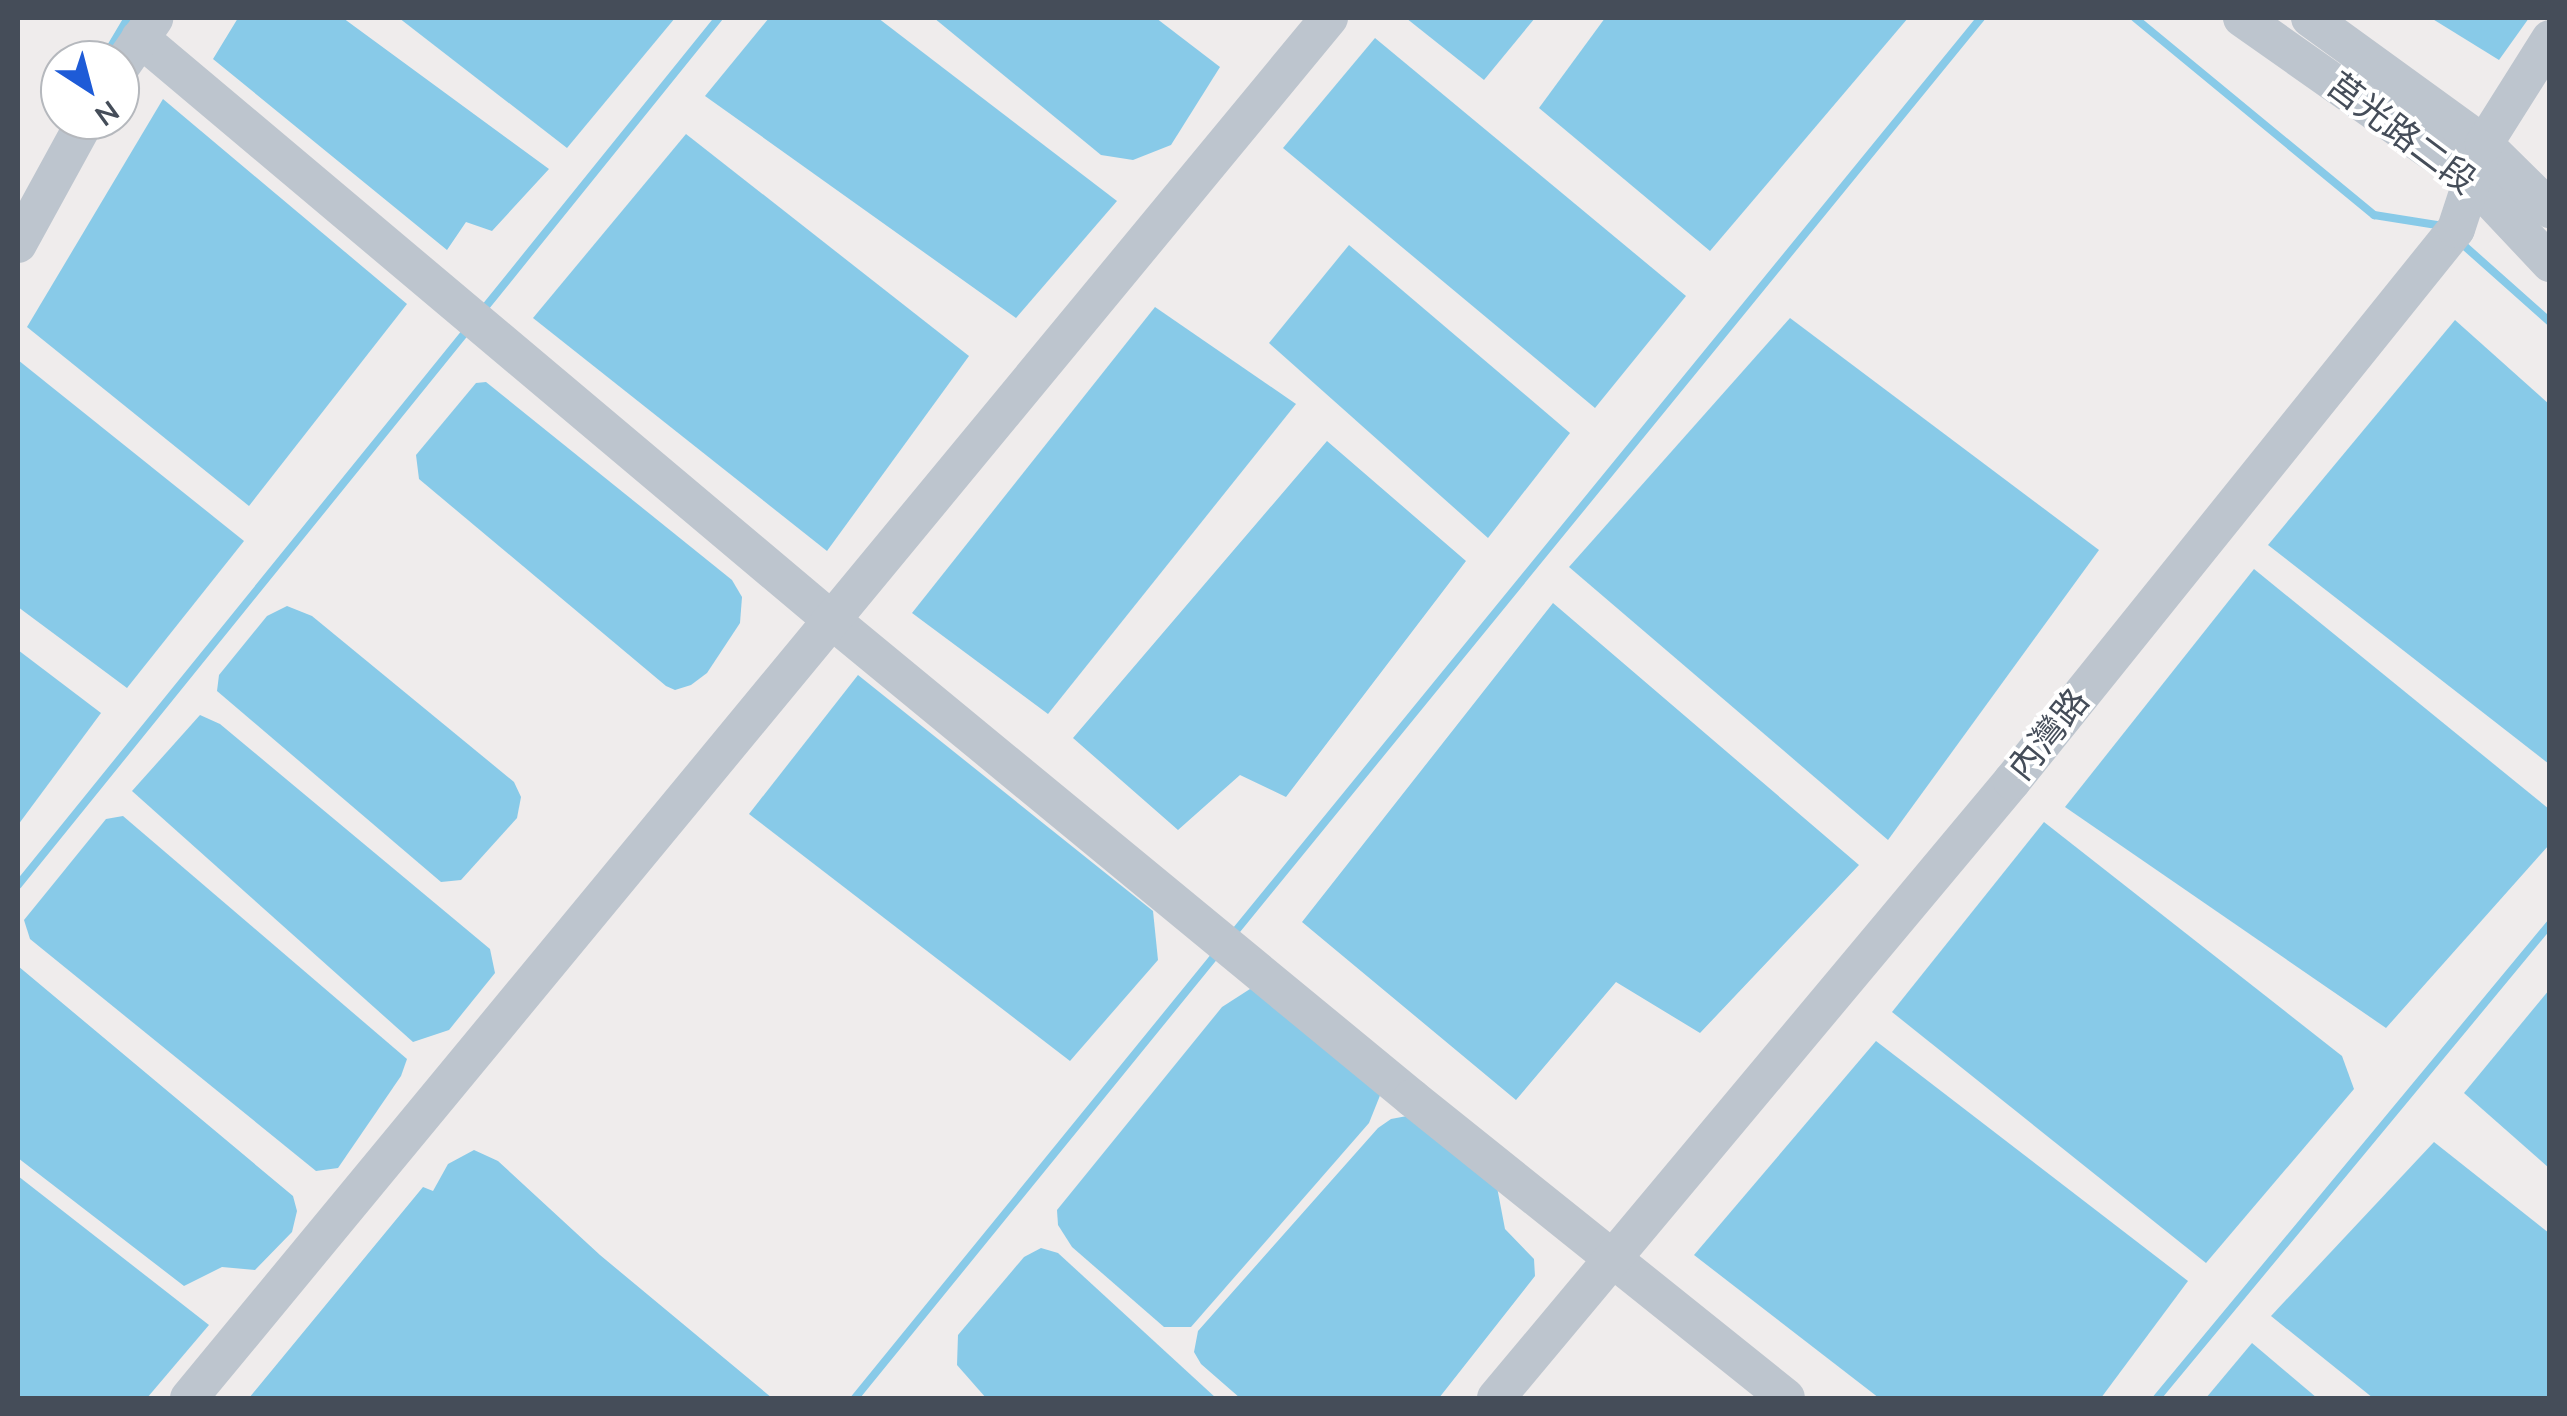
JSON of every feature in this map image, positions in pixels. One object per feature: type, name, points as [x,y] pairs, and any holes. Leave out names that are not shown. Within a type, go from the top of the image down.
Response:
[{"type":"street","points":[[190,1398],[1329,18]]},
{"type":"street","name":"莒光路二段","points":[[2242,18],[2550,209]]},
{"type":"street","name":"莒光路二段","points":[[2310,18],[2476,161],[2550,263]]},
{"type":"street","name":"內灣路","points":[[1496,1398],[2025,766],[2456,229],[2465,211],[2476,161],[2550,39]]},
{"type":"street","points":[[140,43],[834,622],[1786,1398]]},
{"type":"street","points":[[18,244],[75,140]]},
{"type":"water","points":[[238,18],[343,18],[549,169],[492,231],[466,222],[447,250],[213,59]]},
{"type":"water","points":[[399,18],[675,18],[567,148]]},
{"type":"water","points":[[769,18],[878,18],[1117,201],[1016,318],[705,96]]},
{"type":"water","points":[[934,18],[1156,18],[1220,67],[1171,145],[1133,160],[1101,155]]},
{"type":"water","points":[[1406,18],[1535,18],[1484,80]]},
{"type":"water","points":[[1605,18],[1908,18],[1710,251],[1539,108]]},
{"type":"water","points":[[2431,18],[2529,18],[2499,60]]},
{"type":"water","points":[[1375,38],[1686,296],[1595,408],[1283,148]]},
{"type":"water","points":[[163,99],[407,304],[249,506],[27,327]]},
{"type":"water","points":[[686,134],[969,356],[827,551],[533,318]]},
{"type":"water","points":[[1349,245],[1570,433],[1488,538],[1269,343]]},
{"type":"water","points":[[1155,307],[1296,404],[1048,714],[912,613]]},
{"type":"water","points":[[1790,318],[2099,550],[1888,840],[1569,567]]},
{"type":"water","points":[[2455,320],[2549,404],[2549,764],[2268,545]]},
{"type":"water","points":[[18,360],[244,541],[127,688],[18,607]]},
{"type":"water","points":[[486,382],[732,580],[742,597],[740,623],[707,673],[691,685],[675,690],[666,686],[419,479],[416,455],[476,383]]},
{"type":"water","points":[[1327,441],[1466,561],[1286,797],[1240,775],[1178,830],[1073,738]]},
{"type":"water","points":[[2254,569],[2549,809],[2549,845],[2386,1028],[2065,807]]},
{"type":"water","points":[[1553,603],[1859,865],[1700,1033],[1616,982],[1516,1100],[1302,922]]},
{"type":"water","points":[[287,606],[312,616],[514,782],[521,797],[517,818],[461,880],[441,882],[217,691],[219,675],[267,616]]},
{"type":"water","points":[[18,650],[101,713],[18,825]]},
{"type":"water","points":[[858,675],[1153,911],[1158,960],[1070,1061],[749,814]]},
{"type":"water","points":[[200,715],[220,724],[490,949],[495,973],[449,1030],[413,1042],[132,791]]},
{"type":"water","points":[[123,816],[407,1059],[401,1076],[338,1168],[316,1171],[30,939],[24,920],[106,819]]},
{"type":"water","points":[[2044,822],[2342,1056],[2354,1089],[2206,1263],[1892,1012]]},
{"type":"water","points":[[18,966],[293,1196],[297,1211],[292,1232],[255,1270],[222,1267],[184,1286],[18,1158]]},
{"type":"water","points":[[1250,989],[1260,991],[1381,1093],[1369,1123],[1191,1327],[1164,1327],[1072,1247],[1058,1225],[1057,1210],[1222,1007]]},
{"type":"water","points":[[2549,990],[2549,1168],[2464,1093]]},
{"type":"water","points":[[1876,1041],[2188,1281],[2101,1398],[1879,1398],[1694,1255]]},
{"type":"water","points":[[1407,1116],[1497,1187],[1505,1229],[1534,1259],[1535,1276],[1439,1398],[1240,1398],[1201,1364],[1194,1352],[1198,1331],[1378,1128],[1391,1119]]},
{"type":"water","points":[[2434,1142],[2549,1233],[2549,1398],[2373,1398],[2271,1316]]},
{"type":"water","points":[[474,1150],[498,1161],[600,1255],[772,1398],[249,1398],[423,1187],[433,1191],[448,1164]]},
{"type":"water","points":[[18,1176],[209,1325],[147,1398],[18,1398]]},
{"type":"water","points":[[1041,1248],[1058,1253],[1216,1398],[986,1398],[957,1365],[958,1335],[1024,1257]]},
{"type":"water","points":[[2252,1343],[2317,1398],[2206,1398]]},
{"type":"waterway","points":[[115,40],[128,18]]},
{"type":"waterway","points":[[483,310],[719,18]]},
{"type":"waterway","points":[[1230,938],[1981,18]]},
{"type":"waterway","points":[[2135,18],[2374,215],[2443,226]]},
{"type":"waterway","points":[[2460,242],[2550,322]]},
{"type":"waterway","points":[[18,885],[468,329]]},
{"type":"waterway","points":[[2157,1398],[2550,924]]},
{"type":"waterway","points":[[855,1398],[1218,952]]}]
